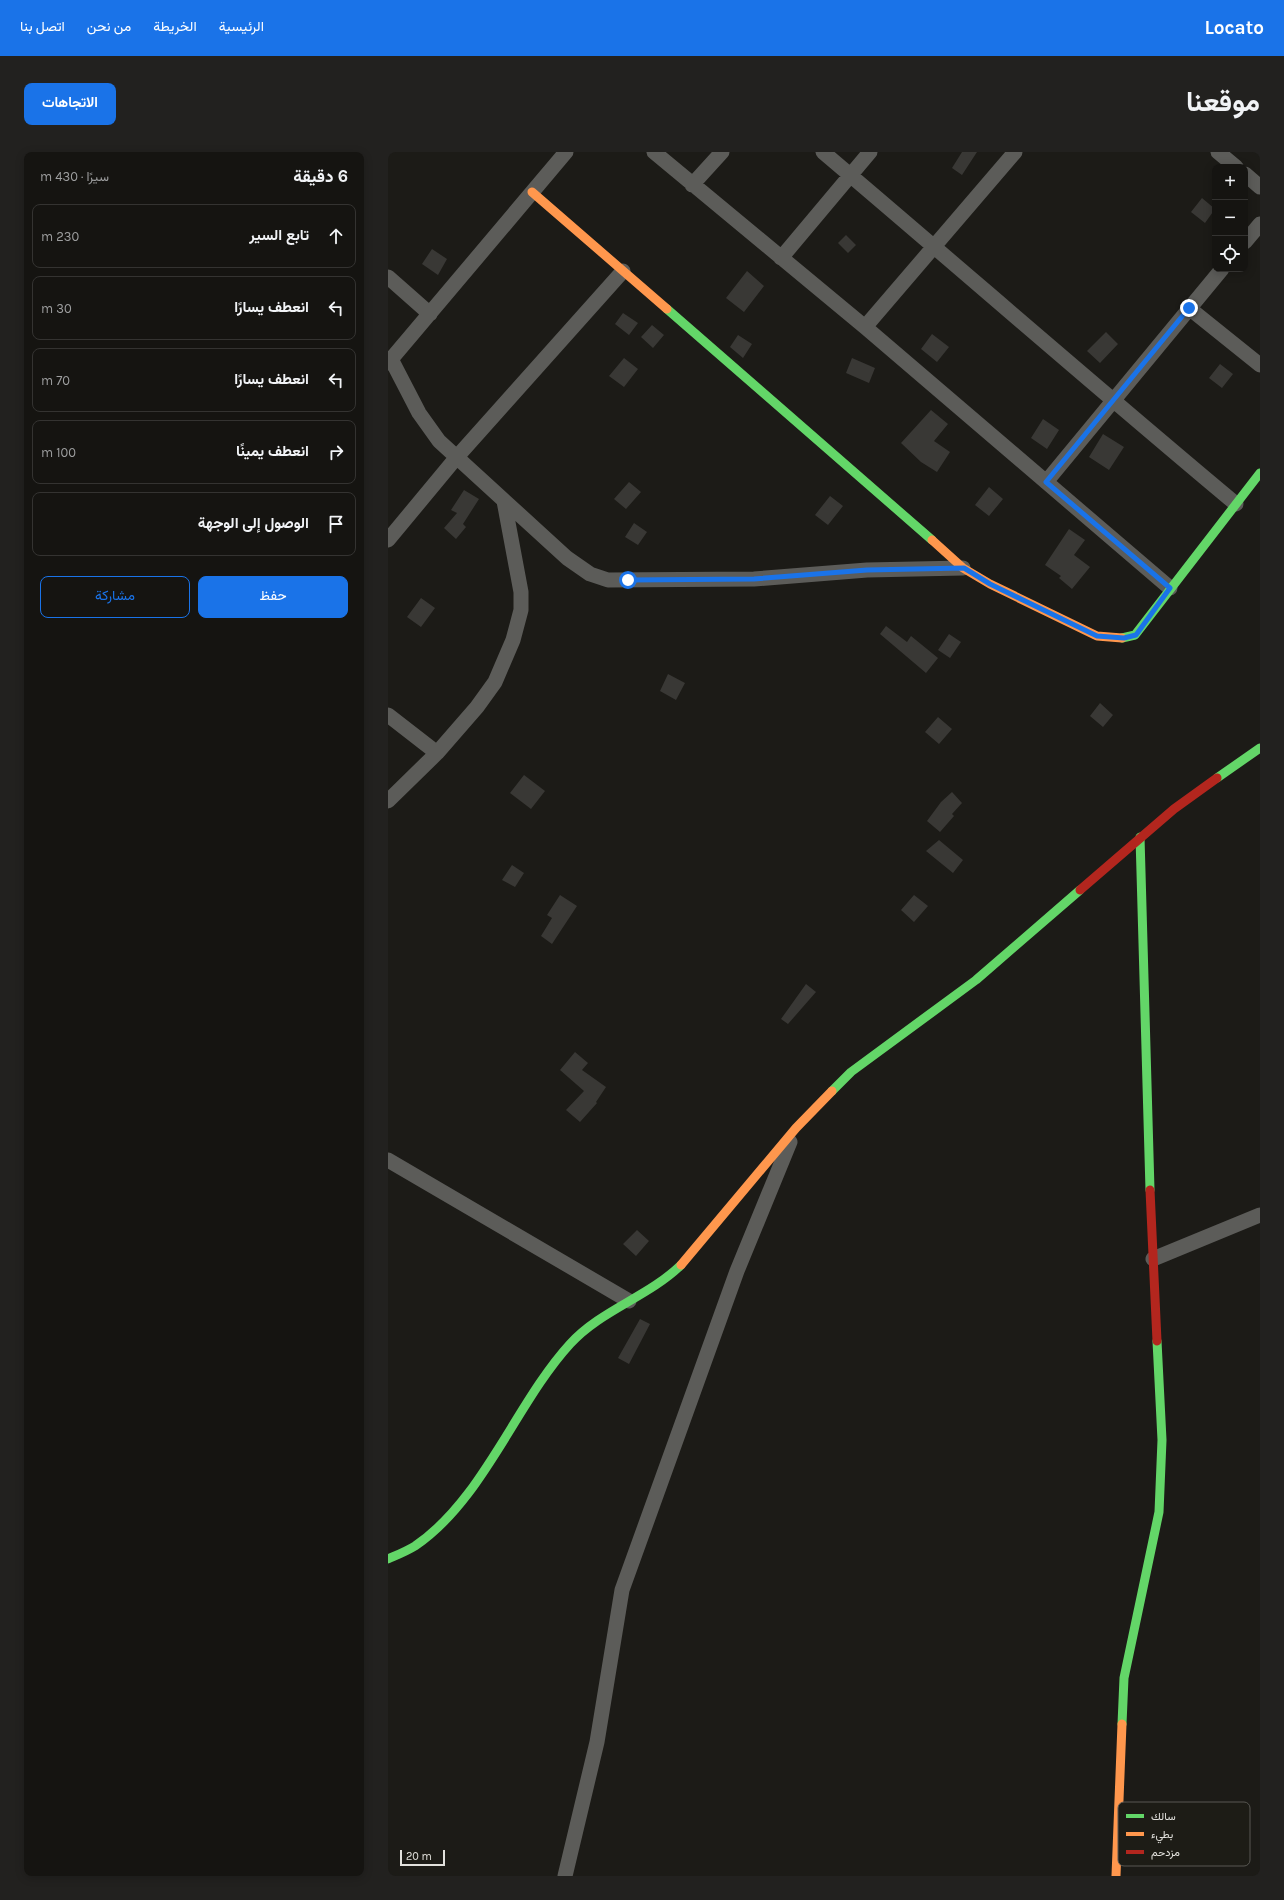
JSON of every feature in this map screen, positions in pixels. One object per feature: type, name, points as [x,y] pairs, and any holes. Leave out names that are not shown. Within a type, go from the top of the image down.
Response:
[{"type":"street","points":[[654,152],[692,185],[866,327],[1170,588]]},
{"type":"street","points":[[692,185],[722,152]]},
{"type":"street","points":[[823,152],[1112,400],[1236,504]]},
{"type":"street","points":[[781,258],[870,152]]},
{"type":"street","points":[[866,327],[1015,152]]},
{"type":"street","points":[[1218,152],[1232,164]]},
{"type":"street","points":[[562,153],[532,192],[390,361],[419,413],[439,441],[567,558],[590,574],[608,580],[754,579],[867,570],[964,568]]},
{"type":"street","points":[[1248,177],[1260,187]]},
{"type":"street","points":[[532,192],[842,460],[964,568],[990,584],[1097,636],[1124,638],[1136,635],[1170,588],[1260,473]]},
{"type":"street","points":[[1248,238],[1260,224]]},
{"type":"street","points":[[388,540],[456,458],[623,271]]},
{"type":"street","points":[[1046,482],[1112,400],[1219,272]]},
{"type":"street","points":[[388,277],[430,314]]},
{"type":"street","points":[[1189,308],[1260,366]]},
{"type":"street","points":[[388,801],[437,753],[477,707],[495,682],[513,640],[521,610],[521,592],[504,501]]},
{"type":"street","points":[[388,715],[437,753]]},
{"type":"street","points":[[388,1559],[417,1545],[434,1531],[485,1469],[543,1378],[570,1344],[598,1320],[656,1284],[680,1266],[796,1128],[851,1072],[976,980],[1174,809],[1260,748]]},
{"type":"street","points":[[1119,1802],[1124,1678],[1159,1512],[1162,1440],[1147,1137],[1140,837]]},
{"type":"street","points":[[566,1876],[597,1742],[622,1590],[737,1271],[796,1128]]},
{"type":"street","points":[[388,1160],[629,1301]]},
{"type":"street","points":[[1153,1259],[1260,1215]]},
{"type":"street","points":[[1116,1876],[1118,1826]]},
{"type":"building","points":[[962,152],[977,152],[962,175],[952,168]]},
{"type":"building","points":[[1202,198],[1212,206],[1212,213],[1205,223],[1191,212]]},
{"type":"building","points":[[846,235],[856,245],[848,253],[838,243]]},
{"type":"building","points":[[432,249],[447,259],[438,275],[422,264]]},
{"type":"building","points":[[747,271],[764,286],[744,312],[726,298]]},
{"type":"building","points":[[623,313],[638,323],[629,335],[615,324]]},
{"type":"building","points":[[652,325],[664,335],[653,348],[641,337]]},
{"type":"building","points":[[1106,332],[1118,344],[1100,363],[1087,351]]},
{"type":"building","points":[[932,334],[949,347],[937,362],[921,349]]},
{"type":"building","points":[[738,335],[752,344],[743,358],[730,347]]},
{"type":"building","points":[[624,358],[638,369],[624,387],[609,376]]},
{"type":"building","points":[[852,358],[875,368],[869,383],[846,373]]},
{"type":"building","points":[[1220,364],[1233,374],[1222,388],[1209,378]]},
{"type":"building","points":[[931,410],[948,424],[934,441],[950,452],[937,472],[921,462],[901,443]]},
{"type":"building","points":[[1043,419],[1059,430],[1047,449],[1031,438]]},
{"type":"building","points":[[1103,434],[1124,447],[1109,470],[1089,457]]},
{"type":"building","points":[[629,482],[641,492],[626,509],[614,499]]},
{"type":"building","points":[[989,487],[1003,499],[989,516],[975,505]]},
{"type":"building","points":[[464,490],[479,499],[463,524],[466,527],[456,539],[444,528],[457,513],[451,510]]},
{"type":"building","points":[[830,496],[843,506],[828,525],[815,515]]},
{"type":"building","points":[[634,523],[647,532],[638,545],[625,537]]},
{"type":"building","points":[[1069,529],[1085,540],[1074,555],[1090,567],[1072,589],[1059,578],[1061,576],[1045,565]]},
{"type":"building","points":[[421,598],[435,608],[421,627],[407,617]]},
{"type":"building","points":[[886,626],[907,642],[911,636],[938,658],[926,673],[880,634]]},
{"type":"building","points":[[949,634],[961,642],[950,658],[938,650]]},
{"type":"building","points":[[668,674],[685,683],[676,700],[660,691]]},
{"type":"building","points":[[1100,703],[1113,715],[1103,727],[1090,716]]},
{"type":"building","points":[[938,717],[952,729],[939,744],[925,732]]},
{"type":"building","points":[[524,775],[545,791],[531,809],[510,793]]},
{"type":"building","points":[[952,792],[962,803],[952,814],[954,816],[940,832],[927,821],[941,802]]},
{"type":"building","points":[[939,840],[963,860],[953,873],[926,851]]},
{"type":"building","points":[[512,865],[524,873],[515,887],[502,880]]},
{"type":"building","points":[[560,895],[577,906],[552,944],[541,936],[552,918],[547,915]]},
{"type":"building","points":[[914,895],[928,906],[914,922],[901,910]]},
{"type":"building","points":[[806,984],[816,992],[788,1024],[781,1019]]},
{"type":"building","points":[[575,1052],[588,1063],[582,1070],[606,1087],[596,1102],[597,1103],[580,1122],[566,1110],[584,1091],[560,1070]]},
{"type":"building","points":[[637,1230],[649,1241],[636,1256],[623,1244]]},
{"type":"building","points":[[640,1319],[650,1324],[629,1364],[618,1358]]},
{"type":"traffic: fast","points":[[667,309],[932,540]]},
{"type":"traffic: fast","points":[[1122,638],[1135,635],[1260,473]]},
{"type":"traffic: fast","points":[[1217,778],[1260,748]]},
{"type":"traffic: fast","points":[[1140,837],[1150,1190]]},
{"type":"traffic: fast","points":[[832,1091],[851,1072],[976,980],[1080,890]]},
{"type":"traffic: fast","points":[[388,1559],[415,1546],[439,1527],[460,1503],[480,1477],[533,1394],[570,1344],[582,1332],[610,1312],[654,1286],[681,1265]]},
{"type":"traffic: fast","points":[[1122,1724],[1124,1678],[1159,1512],[1162,1440],[1157,1341]]},
{"type":"traffic: slow","points":[[532,192],[667,309]]},
{"type":"traffic: slow","points":[[932,540],[963,568],[990,584],[1097,636],[1122,638]]},
{"type":"traffic: slow","points":[[681,1265],[796,1128],[832,1091]]},
{"type":"traffic: slow","points":[[1119,1802],[1122,1724]]},
{"type":"traffic: slow","points":[[1116,1876],[1118,1825]]},
{"type":"traffic: jam","points":[[1080,890],[1174,809],[1217,778]]},
{"type":"traffic: jam","points":[[1150,1190],[1157,1341]]},
{"type":"route","points":[[628,580],[754,579],[867,570],[936,567],[964,568],[990,584],[1097,636],[1124,638],[1136,635],[1170,588],[1046,482],[1189,308]]}]
